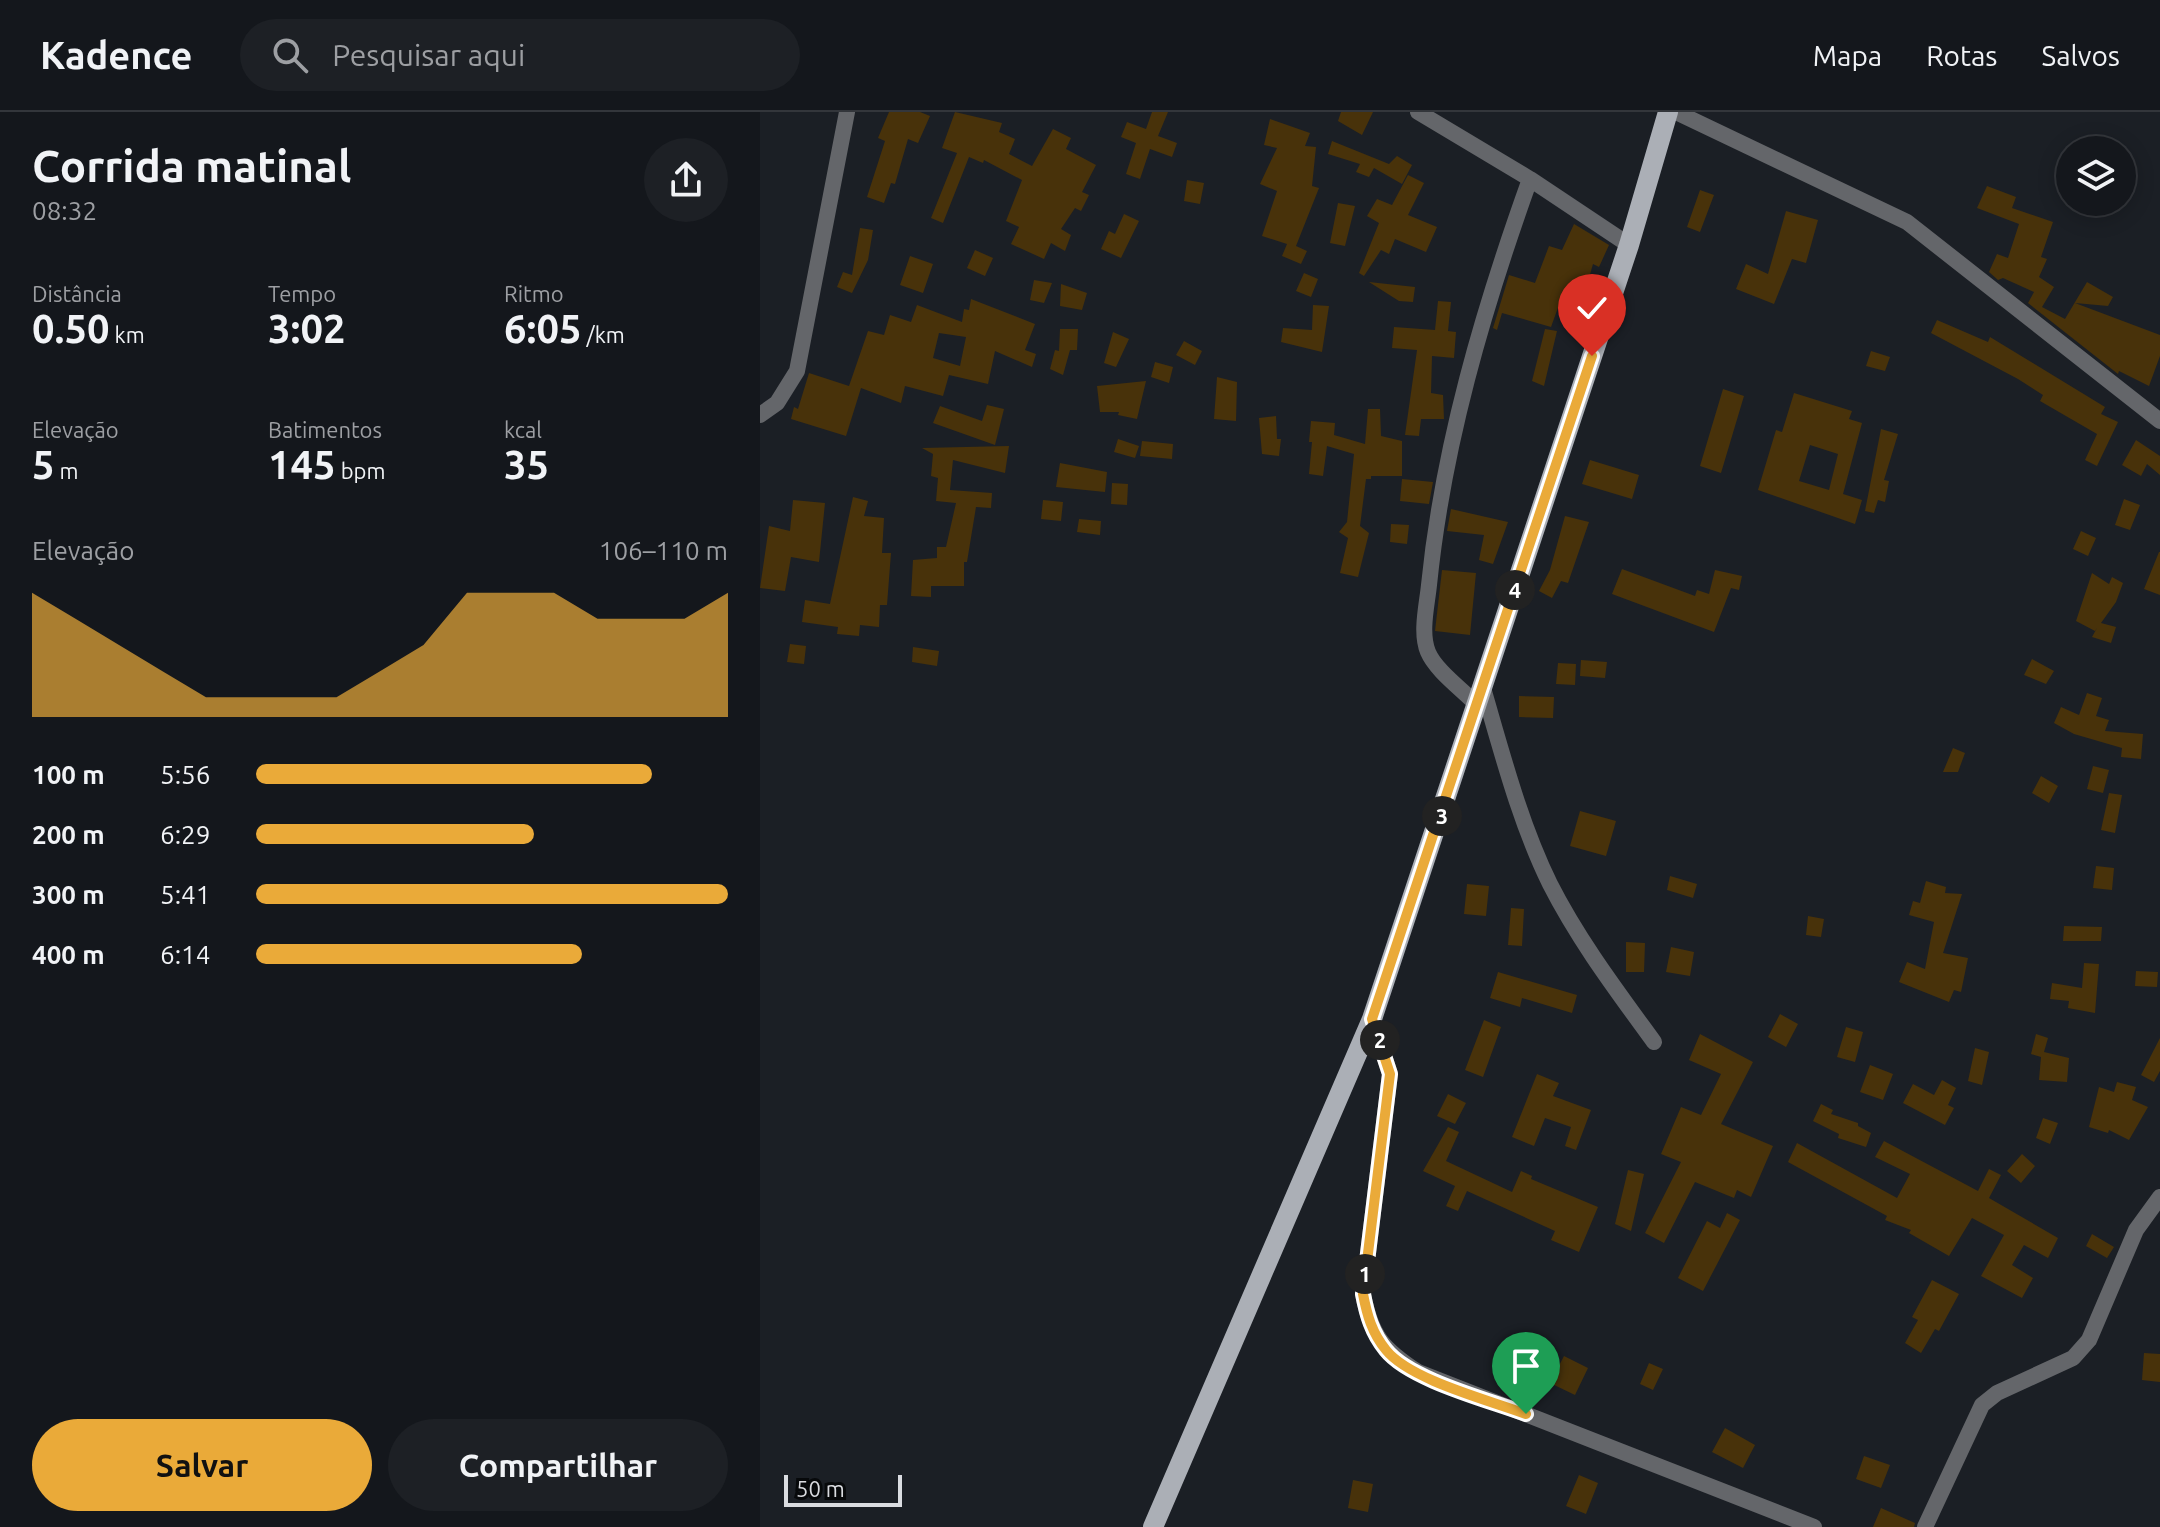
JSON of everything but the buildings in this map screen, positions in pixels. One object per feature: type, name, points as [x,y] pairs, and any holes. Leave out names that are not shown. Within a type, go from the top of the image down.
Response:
[{"type":"main road","points":[[1153,1527],[1372,1019],[1629,245],[1668,112]]},
{"type":"street","points":[[760,415],[777,403],[797,371],[847,112]]},
{"type":"street","points":[[1418,112],[1530,179],[1629,245]]},
{"type":"street","points":[[1676,112],[1907,222],[2160,421]]},
{"type":"street","points":[[1530,179],[1488,298],[1455,431],[1431,564],[1425,628],[1427,650],[1480,697],[1549,882],[1589,952],[1654,1042]]},
{"type":"street","points":[[1372,1019],[1390,1074],[1363,1294],[1368,1322],[1387,1352],[1418,1372],[1814,1527]]},
{"type":"street","points":[[1925,1527],[1982,1405],[1997,1393],[2073,1358],[2089,1340],[2136,1230],[2160,1197]]},
{"type":"route","points":[[1526,1414],[1418,1372],[1387,1352],[1368,1322],[1363,1294],[1390,1074],[1388,1059],[1372,1019],[1430,853],[1592,356]]}]
